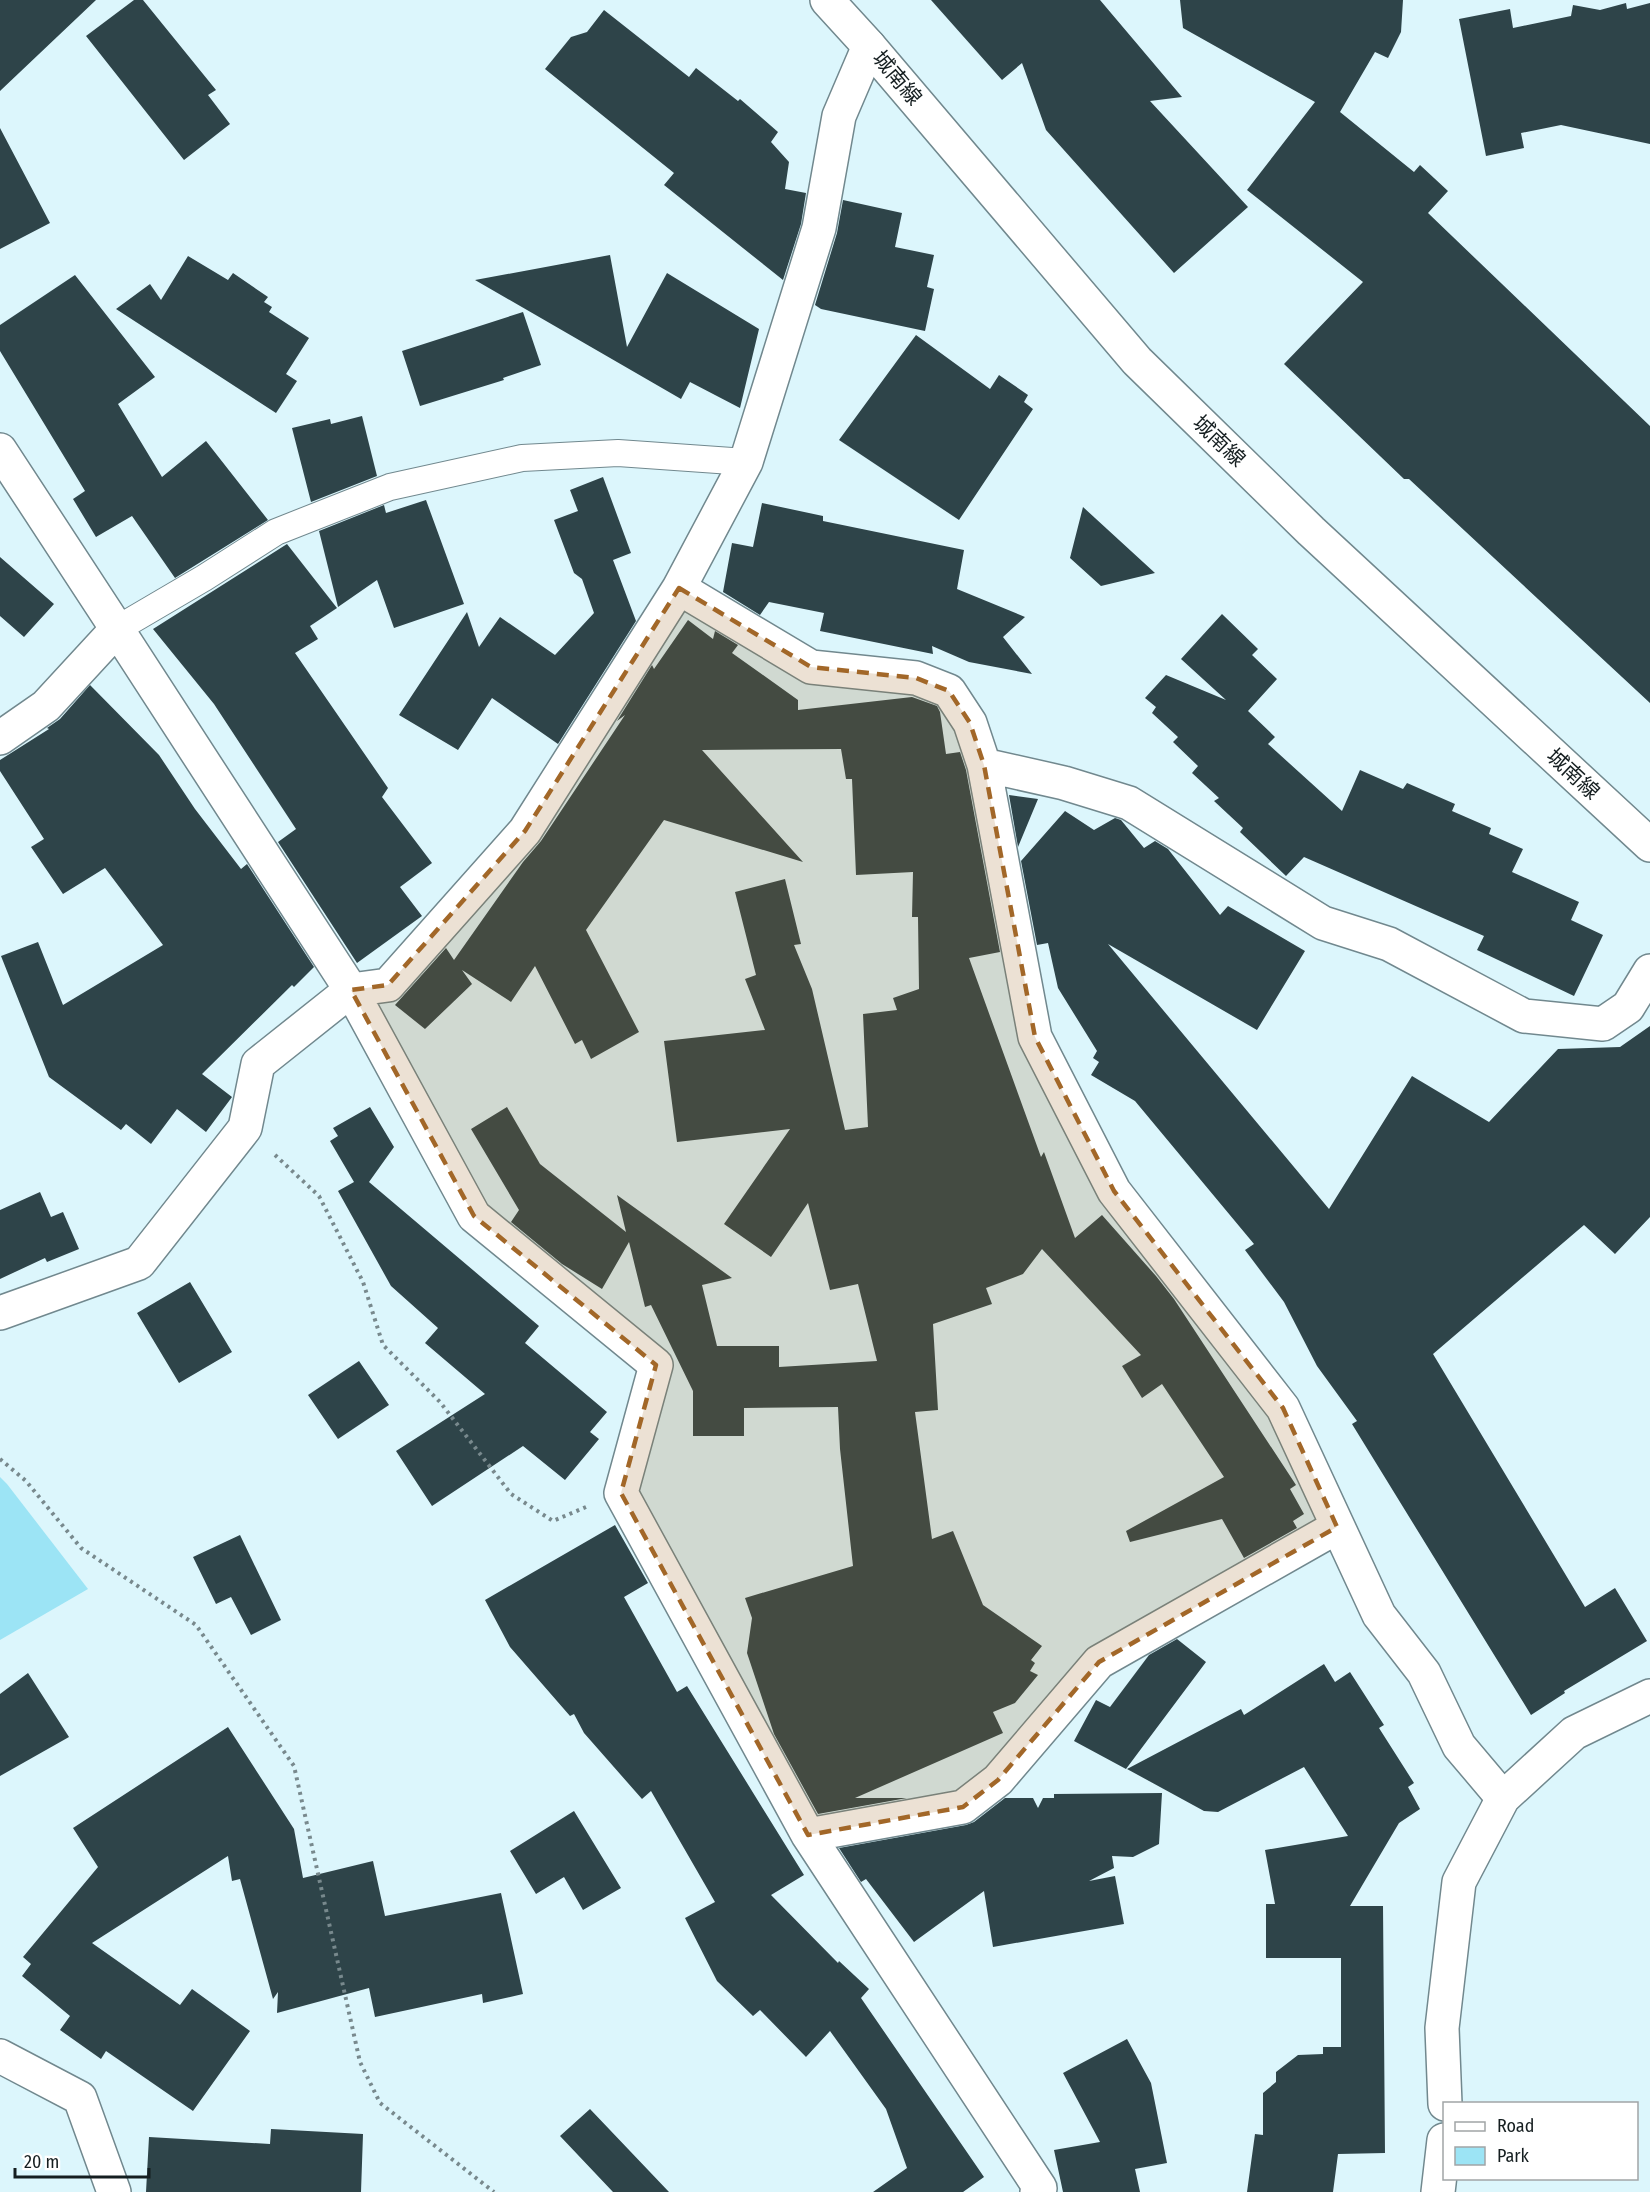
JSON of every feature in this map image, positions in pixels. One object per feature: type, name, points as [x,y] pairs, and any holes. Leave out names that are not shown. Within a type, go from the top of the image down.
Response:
[{"type":"street","name":"城南線","points":[[827,0],[870,46],[1137,362],[1311,531],[1650,845]]},
{"type":"street","points":[[0,1313],[139,1263],[245,1128],[258,1064],[351,990],[388,985],[525,831],[679,588],[746,462],[819,228],[839,116],[870,46]]},
{"type":"street","points":[[0,450],[351,990],[474,1216],[656,1365],[621,1493],[808,1835],[1040,2188],[1037,2192]]},
{"type":"street","points":[[679,588],[811,667],[916,678],[948,691],[970,723],[984,765],[1035,1036],[1114,1191],[1283,1408],[1379,1615],[1424,1673],[1458,1746],[1503,1798]]},
{"type":"street","points":[[0,738],[46,706],[117,629]]},
{"type":"street","points":[[984,765],[1064,783],[1129,803],[1323,923],[1389,945],[1524,1016],[1603,1024],[1628,1007],[1650,971]]},
{"type":"street","points":[[808,1835],[963,1807],[998,1780],[1099,1662],[1337,1527]]},
{"type":"street","points":[[1445,2102],[1442,2028],[1459,1882],[1503,1798],[1574,1733],[1650,1696]]},
{"type":"street","points":[[0,2056],[80,2098],[114,2192]]},
{"type":"street","points":[[1438,2192],[1443,2149]]},
{"type":"lane","points":[[117,629],[276,532],[390,487],[522,458],[618,453],[746,462]]},
{"type":"path","points":[[245,1128],[319,1196],[363,1282],[383,1345],[440,1402],[510,1494],[553,1521],[621,1493]]},
{"type":"path","points":[[0,1459],[26,1481],[81,1548],[196,1625],[294,1766],[360,2062],[380,2103],[494,2192]]},
{"type":"highlighted area","points":[[679,588],[811,667],[916,678],[949,691],[970,723],[984,765],[1035,1037],[1114,1191],[1283,1408],[1337,1527],[1099,1662],[998,1780],[963,1807],[808,1835],[621,1493],[656,1365],[474,1216],[351,990],[388,985],[525,831]]},
{"type":"green space","points":[[0,1477],[88,1589],[0,1640]]},
{"type":"building","points":[[0,0],[96,0],[0,91]]},
{"type":"building","points":[[134,0],[143,0],[216,90],[208,95],[230,124],[184,160],[86,36]]},
{"type":"building","points":[[931,0],[1100,0],[1182,97],[1150,101],[1248,207],[1174,273],[1046,130],[1022,63],[1002,80]]},
{"type":"building","points":[[1180,0],[1403,0],[1401,32],[1388,58],[1375,52],[1340,112],[1414,172],[1420,165],[1448,191],[1428,213],[1650,426],[1650,703],[1409,479],[1404,479],[1284,364],[1363,282],[1247,190],[1315,102],[1183,28]]},
{"type":"building","points":[[1626,3],[1627,9],[1650,3],[1650,144],[1561,125],[1521,133],[1524,148],[1486,156],[1459,19],[1510,9],[1513,28],[1571,16],[1573,5],[1600,10]]},
{"type":"building","points":[[604,10],[689,77],[696,68],[738,101],[740,99],[778,132],[771,142],[789,162],[785,189],[806,193],[801,224],[783,280],[664,185],[674,173],[545,69],[571,37],[587,32]]},
{"type":"building","points":[[0,128],[50,223],[0,249]]},
{"type":"building","points":[[843,200],[902,213],[895,247],[934,255],[927,287],[934,289],[925,331],[821,309],[815,305],[837,233]]},
{"type":"building","points":[[610,255],[627,347],[667,273],[759,329],[740,408],[690,382],[681,399],[475,280]]},
{"type":"building","points":[[188,256],[228,280],[233,273],[268,297],[264,302],[272,307],[269,312],[309,338],[286,374],[297,381],[276,413],[116,309],[150,284],[161,300]]},
{"type":"building","points":[[75,275],[155,377],[118,404],[162,477],[206,441],[268,520],[175,578],[132,516],[96,537],[73,499],[85,491],[0,351],[0,325]]},
{"type":"building","points":[[523,312],[541,365],[503,378],[504,380],[420,406],[402,351]]},
{"type":"building","points":[[916,335],[990,389],[999,375],[1028,395],[1024,402],[1033,409],[959,520],[839,440]]},
{"type":"building","points":[[362,416],[377,476],[311,502],[292,428],[330,419],[331,424]]},
{"type":"building","points":[[603,477],[631,553],[613,560],[636,621],[558,744],[492,698],[458,750],[399,715],[467,612],[479,647],[500,617],[555,655],[594,613],[582,579],[574,573],[554,520],[578,511],[570,490]]},
{"type":"building","points":[[426,500],[464,604],[394,628],[377,580],[338,607],[319,531],[384,505],[386,513]]},
{"type":"building","points":[[762,503],[823,516],[823,521],[964,550],[957,589],[1025,617],[1003,637],[1032,674],[969,662],[932,646],[933,654],[820,631],[824,613],[769,602],[760,615],[723,592],[732,543],[753,547]]},
{"type":"building","points":[[1083,507],[1155,573],[1101,586],[1070,558]]},
{"type":"building","points":[[287,544],[337,608],[310,626],[318,639],[295,653],[388,788],[382,797],[432,863],[400,887],[422,916],[357,963],[278,842],[296,829],[214,704],[153,629]]},
{"type":"building","points":[[0,557],[54,604],[24,637],[0,616]]},
{"type":"building","points":[[1222,614],[1258,649],[1252,655],[1277,679],[1248,711],[1275,737],[1268,744],[1342,811],[1360,770],[1403,789],[1407,783],[1455,804],[1452,811],[1491,828],[1489,834],[1523,849],[1512,872],[1579,902],[1571,920],[1603,935],[1574,996],[1477,950],[1484,936],[1304,857],[1286,876],[1240,832],[1243,828],[1214,801],[1219,798],[1192,773],[1198,766],[1173,742],[1178,737],[1152,713],[1156,707],[1145,698],[1166,675],[1226,700],[1181,659]]},
{"type":"building","points":[[688,620],[713,639],[715,631],[738,645],[732,653],[798,700],[798,710],[912,697],[937,706],[940,712],[946,754],[960,752],[966,770],[1000,952],[969,958],[1041,1157],[1044,1152],[1075,1238],[1102,1215],[1156,1276],[1174,1299],[1296,1485],[1290,1489],[1304,1514],[1293,1521],[1297,1528],[1244,1558],[1222,1519],[1130,1542],[1126,1531],[1224,1477],[1162,1384],[1142,1398],[1122,1366],[1141,1355],[1042,1249],[1023,1274],[986,1288],[992,1304],[933,1324],[938,1410],[915,1412],[932,1539],[953,1531],[983,1605],[1042,1646],[1031,1660],[1035,1663],[1030,1671],[1038,1675],[1015,1703],[993,1712],[1003,1733],[855,1798],[907,1798],[818,1814],[774,1734],[747,1653],[752,1618],[745,1598],[853,1566],[840,1449],[838,1407],[744,1408],[744,1436],[693,1436],[693,1391],[651,1305],[645,1307],[629,1242],[602,1289],[562,1264],[511,1222],[519,1210],[471,1129],[507,1107],[540,1164],[626,1232],[617,1195],[732,1278],[702,1285],[717,1346],[779,1346],[779,1367],[877,1361],[858,1284],[830,1290],[808,1203],[771,1257],[724,1224],[790,1129],[677,1142],[664,1041],[765,1030],[745,979],[756,975],[735,892],[785,879],[801,944],[794,945],[812,989],[845,1130],[868,1127],[863,1014],[897,1010],[893,998],[919,989],[918,917],[912,917],[913,872],[856,875],[852,779],[846,779],[841,749],[702,750],[803,862],[664,820],[586,930],[639,1032],[591,1059],[582,1040],[575,1044],[535,966],[511,1002],[462,970],[472,984],[425,1029],[395,1005],[446,948],[454,960],[523,862],[541,841],[625,715],[617,721],[652,665],[654,669]]},
{"type":"building","points":[[90,685],[159,755],[195,809],[241,869],[247,864],[314,967],[294,987],[292,985],[202,1074],[232,1097],[206,1132],[177,1109],[151,1144],[126,1124],[121,1130],[49,1077],[1,956],[38,942],[63,1005],[163,945],[105,868],[63,894],[31,847],[44,839],[0,771],[0,760],[49,729],[47,728],[60,719]]},
{"type":"building","points":[[1009,795],[1038,799],[1018,847]]},
{"type":"building","points":[[1065,811],[1094,830],[1115,818],[1121,820],[1144,848],[1155,841],[1168,849],[1220,915],[1228,906],[1305,951],[1257,1030],[1108,944],[1329,1209],[1412,1076],[1489,1122],[1558,1049],[1620,1047],[1650,1026],[1650,1217],[1615,1254],[1584,1225],[1433,1354],[1585,1607],[1615,1588],[1647,1641],[1564,1691],[1565,1693],[1531,1715],[1352,1424],[1357,1421],[1317,1366],[1284,1302],[1245,1250],[1254,1244],[1135,1101],[1091,1075],[1099,1062],[1093,1058],[1097,1051],[1058,988],[1048,943],[1037,945],[1021,861]]},
{"type":"building","points":[[370,1107],[394,1147],[369,1182],[539,1326],[525,1343],[607,1412],[590,1432],[599,1439],[565,1480],[523,1446],[432,1506],[396,1451],[485,1394],[425,1343],[438,1328],[391,1286],[338,1191],[354,1182],[330,1141],[338,1136],[333,1128]]},
{"type":"building","points":[[40,1192],[51,1217],[63,1212],[79,1249],[47,1262],[45,1258],[0,1279],[0,1210]]},
{"type":"building","points":[[190,1282],[232,1352],[179,1383],[137,1313]]},
{"type":"building","points":[[359,1361],[389,1405],[338,1439],[308,1395]]},
{"type":"building","points":[[615,1525],[648,1583],[624,1597],[677,1692],[687,1686],[804,1875],[771,1895],[838,1963],[839,1961],[869,1989],[861,1998],[984,2177],[963,2192],[873,2192],[907,2168],[886,2109],[830,2031],[806,2057],[760,2010],[753,2016],[717,1981],[685,1918],[715,1902],[651,1791],[642,1799],[584,1733],[574,1714],[570,1716],[510,1647],[485,1600]]},
{"type":"building","points":[[240,1535],[281,1620],[251,1635],[231,1597],[216,1604],[193,1557]]},
{"type":"building","points":[[1177,1639],[1206,1662],[1126,1769],[1074,1741],[1096,1700],[1110,1707],[1149,1655]]},
{"type":"building","points":[[1324,1664],[1335,1682],[1350,1672],[1384,1725],[1379,1728],[1414,1783],[1408,1787],[1420,1809],[1399,1823],[1350,1906],[1383,1906],[1385,2153],[1338,2154],[1333,2192],[1247,2192],[1255,2134],[1263,2135],[1263,2093],[1276,2082],[1276,2072],[1298,2055],[1323,2054],[1323,2047],[1341,2047],[1341,1958],[1266,1958],[1266,1904],[1275,1904],[1265,1850],[1348,1836],[1304,1767],[1218,1812],[1204,1811],[1127,1769],[1241,1709],[1244,1715]]},
{"type":"building","points":[[28,1673],[69,1737],[0,1776],[0,1694]]},
{"type":"building","points":[[228,1727],[294,1829],[303,1878],[373,1861],[385,1916],[501,1893],[523,1994],[483,2003],[482,1994],[375,2017],[369,1988],[277,2013],[278,1992],[273,1999],[240,1879],[232,1881],[228,1856],[92,1943],[180,2005],[192,1989],[250,2031],[193,2111],[106,2051],[101,2059],[60,2030],[70,2016],[22,1976],[31,1964],[23,1957],[98,1867],[73,1828]]},
{"type":"building","points":[[1162,1793],[1159,1844],[1133,1857],[1112,1856],[1114,1868],[1089,1881],[1115,1876],[1124,1924],[993,1947],[984,1891],[914,1942],[866,1879],[861,1882],[839,1848],[966,1825],[974,1822],[1005,1798],[1033,1798],[1038,1808],[1043,1798],[1054,1798],[1054,1794]]},
{"type":"building","points":[[574,1811],[621,1888],[583,1910],[564,1877],[536,1894],[510,1851]]},
{"type":"building","points":[[1127,2039],[1151,2083],[1167,2163],[1135,2169],[1140,2192],[1063,2192],[1054,2150],[1100,2142],[1063,2073]]},
{"type":"building","points":[[590,2109],[669,2192],[613,2192],[560,2136]]},
{"type":"building","points":[[271,2129],[363,2134],[361,2192],[146,2192],[149,2137],[270,2144]]}]
